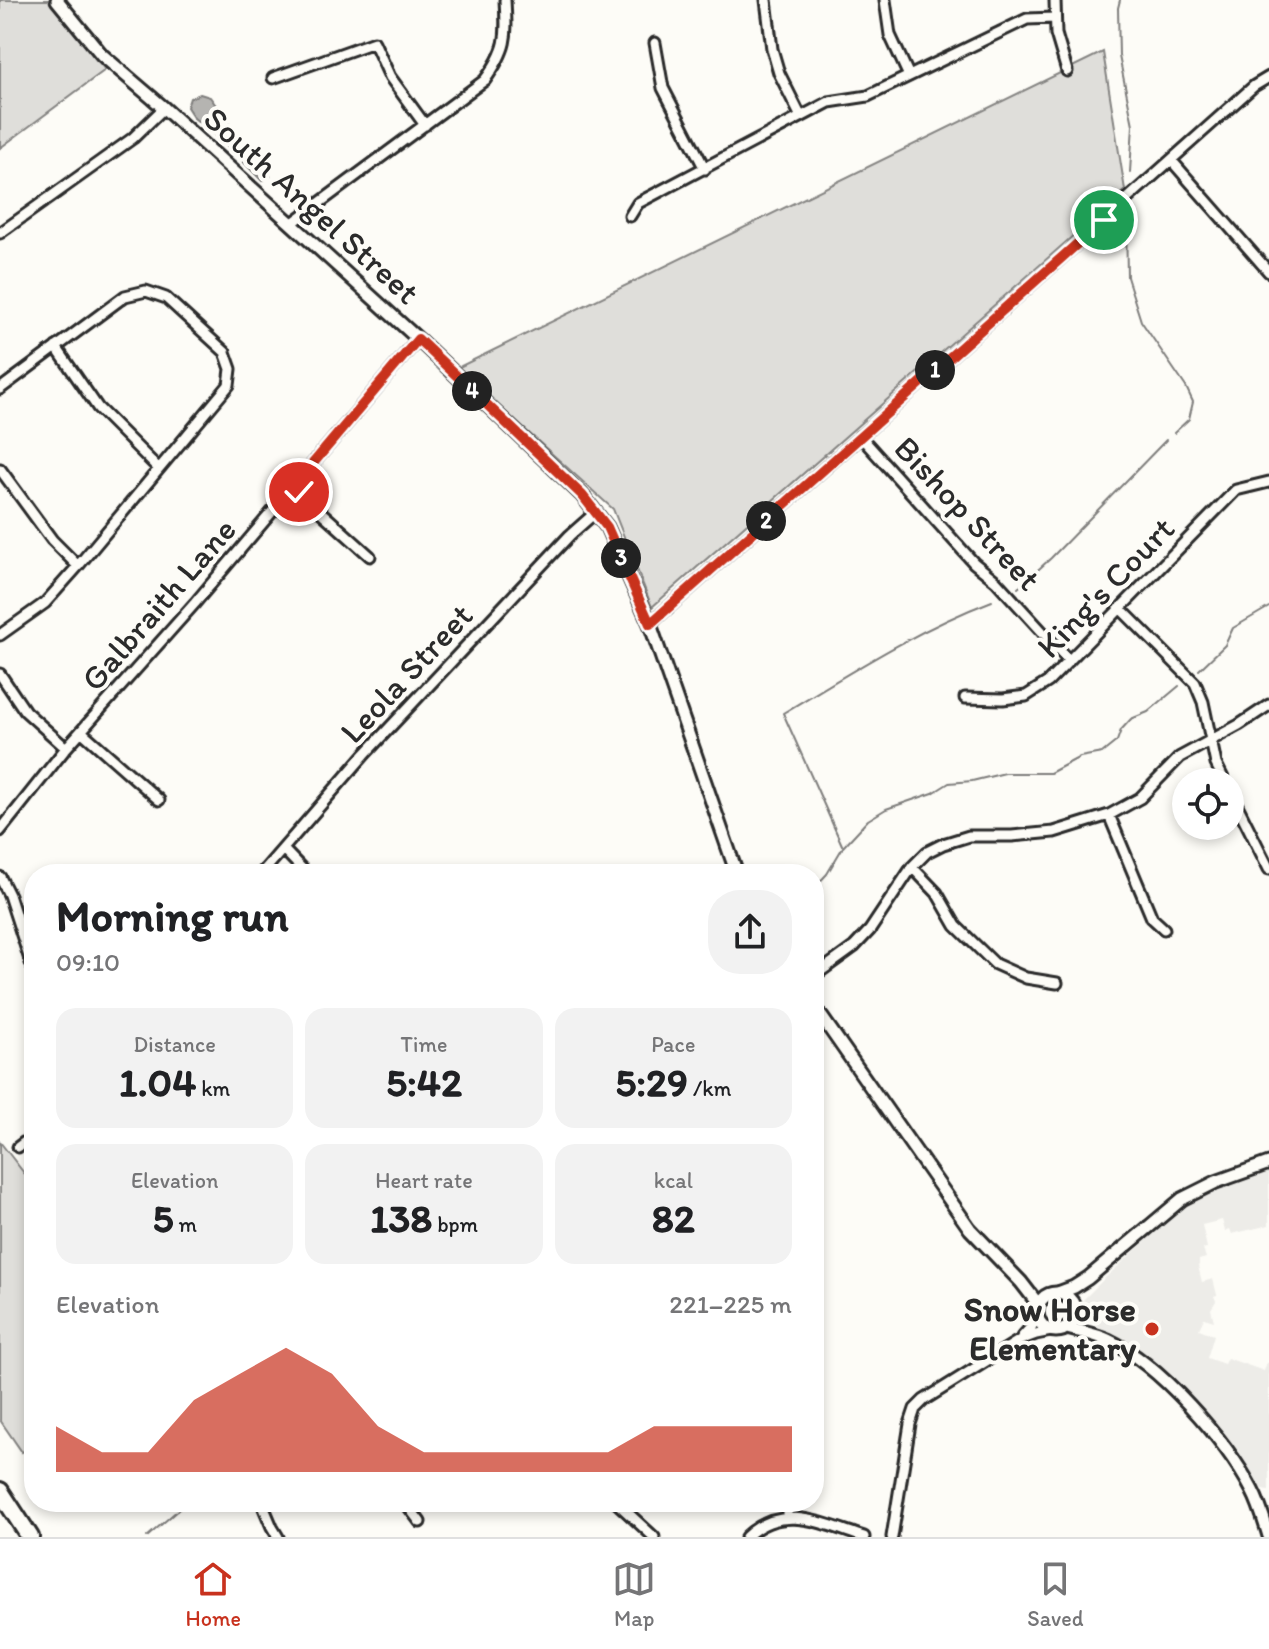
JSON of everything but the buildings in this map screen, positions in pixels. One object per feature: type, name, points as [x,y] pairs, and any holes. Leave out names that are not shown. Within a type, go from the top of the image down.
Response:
[{"type":"highway","points":[[0,1491],[30,1537]]},
{"type":"street","name":"South Angel Street","points":[[57,0],[102,55],[418,339],[582,495],[596,512],[607,527],[650,624],[734,864]]},
{"type":"street","points":[[291,224],[485,80],[500,60],[505,45],[505,0]]},
{"type":"street","points":[[766,0],[772,49],[779,73],[801,117]]},
{"type":"street","points":[[885,0],[890,35],[909,76]]},
{"type":"street","points":[[1055,0],[1056,34],[1067,71]]},
{"type":"street","points":[[630,216],[638,203],[829,102],[868,96],[1027,19],[1055,18]]},
{"type":"street","points":[[273,78],[374,42],[390,77],[425,125]]},
{"type":"street","points":[[655,43],[663,88],[705,169]]},
{"type":"street","points":[[650,624],[1254,86],[1269,77]]},
{"type":"street","points":[[0,233],[133,138],[164,108]]},
{"type":"street","points":[[1171,160],[1269,272]]},
{"type":"street","points":[[0,389],[125,296],[146,291],[166,298],[202,330],[225,352],[231,369],[229,385],[78,566],[45,603],[0,635]]},
{"type":"street","name":"Galbraith Lane","points":[[0,831],[66,748],[187,612],[418,339]]},
{"type":"street","points":[[56,347],[98,408],[159,469]]},
{"type":"street","name":"Bishop Street","points":[[860,436],[974,563],[996,581],[1069,661]]},
{"type":"street","points":[[0,469],[52,540],[78,566]]},
{"type":"street","name":"King's Court","points":[[965,698],[1026,696],[1048,682],[1236,490],[1269,482]]},
{"type":"street","points":[[293,487],[370,556]]},
{"type":"street","name":"Leola Street","points":[[270,864],[365,754],[570,535],[596,512]]},
{"type":"street","points":[[1121,609],[1195,683],[1203,702],[1218,768]]},
{"type":"street","points":[[0,674],[25,711],[66,748]]},
{"type":"street","points":[[824,969],[854,947],[870,930],[912,867],[927,852],[969,836],[1054,832],[1109,815],[1140,798],[1180,757],[1269,705]]},
{"type":"street","points":[[81,731],[159,800]]},
{"type":"street","points":[[1109,815],[1152,918],[1164,929]]},
{"type":"street","points":[[1244,818],[1267,862]]},
{"type":"street","points":[[283,849],[297,864]]},
{"type":"street","points":[[912,867],[937,893],[956,926],[995,964],[1026,978],[1057,983]]},
{"type":"street","points":[[0,877],[24,941]]},
{"type":"street","points":[[824,1020],[970,1229],[1021,1282],[1037,1310],[1041,1325],[1051,1331]]},
{"type":"street","points":[[18,1147],[24,1142]]},
{"type":"street","points":[[1020,1340],[1032,1326],[1046,1296],[1074,1287],[1088,1278],[1182,1199],[1216,1182],[1269,1163]]},
{"type":"street","points":[[892,1537],[915,1409],[924,1400],[1020,1340],[1067,1328],[1074,1320],[1080,1292],[1088,1278]]},
{"type":"street","points":[[1021,1282],[1070,1299],[1083,1324],[1131,1354],[1188,1403],[1223,1445],[1251,1487],[1269,1536]]},
{"type":"street","points":[[1067,1328],[1098,1336]]},
{"type":"street","points":[[269,1512],[278,1537]]},
{"type":"street","points":[[412,1512],[420,1522]]},
{"type":"street","points":[[627,1512],[654,1537]]},
{"type":"street","points":[[787,1512],[787,1517]]},
{"type":"street","points":[[746,1537],[760,1525],[787,1517],[813,1521],[864,1537]]},
{"type":"shaded area","points":[[0,0],[50,0],[105,70],[0,148]]},
{"type":"shaded area","points":[[1103,52],[1125,190],[652,607],[613,509],[457,368]]},
{"type":"shaded area","points":[[200,94],[210,97],[270,176],[262,181],[223,141],[194,118],[187,107],[190,98]]},
{"type":"shaded area","points":[[0,1142],[24,1173],[24,1451],[0,1420]]},
{"type":"shaded area","name":"Snow Horse Elementary","points":[[1269,1169],[1269,1225],[1232,1234],[1230,1229],[1225,1231],[1222,1220],[1202,1225],[1207,1248],[1203,1249],[1206,1258],[1199,1260],[1198,1266],[1202,1282],[1213,1279],[1217,1295],[1211,1309],[1214,1321],[1204,1318],[1199,1329],[1214,1335],[1207,1358],[1224,1364],[1227,1358],[1264,1371],[1269,1363],[1269,1490],[1262,1489],[1238,1450],[1203,1408],[1140,1350],[1085,1319],[1080,1312],[1081,1302],[1187,1204],[1213,1188]]},
{"type":"waterway","points":[[1120,0],[1119,56],[1133,125],[1130,172]]},
{"type":"waterway","points":[[1126,216],[1127,277],[1141,321],[1193,402],[1189,419],[1174,433]]},
{"type":"waterway","points":[[1018,588],[1166,440]]},
{"type":"waterway","points":[[842,845],[783,713],[911,638],[992,601]]},
{"type":"waterway","points":[[1199,670],[1225,645],[1233,628],[1269,607]]},
{"type":"waterway","points":[[824,877],[843,847],[868,820],[886,809],[933,793],[949,783],[1005,773],[1050,773],[1080,757],[1102,753],[1117,741],[1121,730],[1131,719],[1148,712],[1179,686]]},
{"type":"waterway","points":[[147,1537],[176,1512]]},
{"type":"place","name":"Snow Horse Elementary","points":[[1152,1329]]},
{"type":"route","points":[[299,492],[293,487],[418,339],[582,495],[607,527],[650,624],[1104,220]]}]
